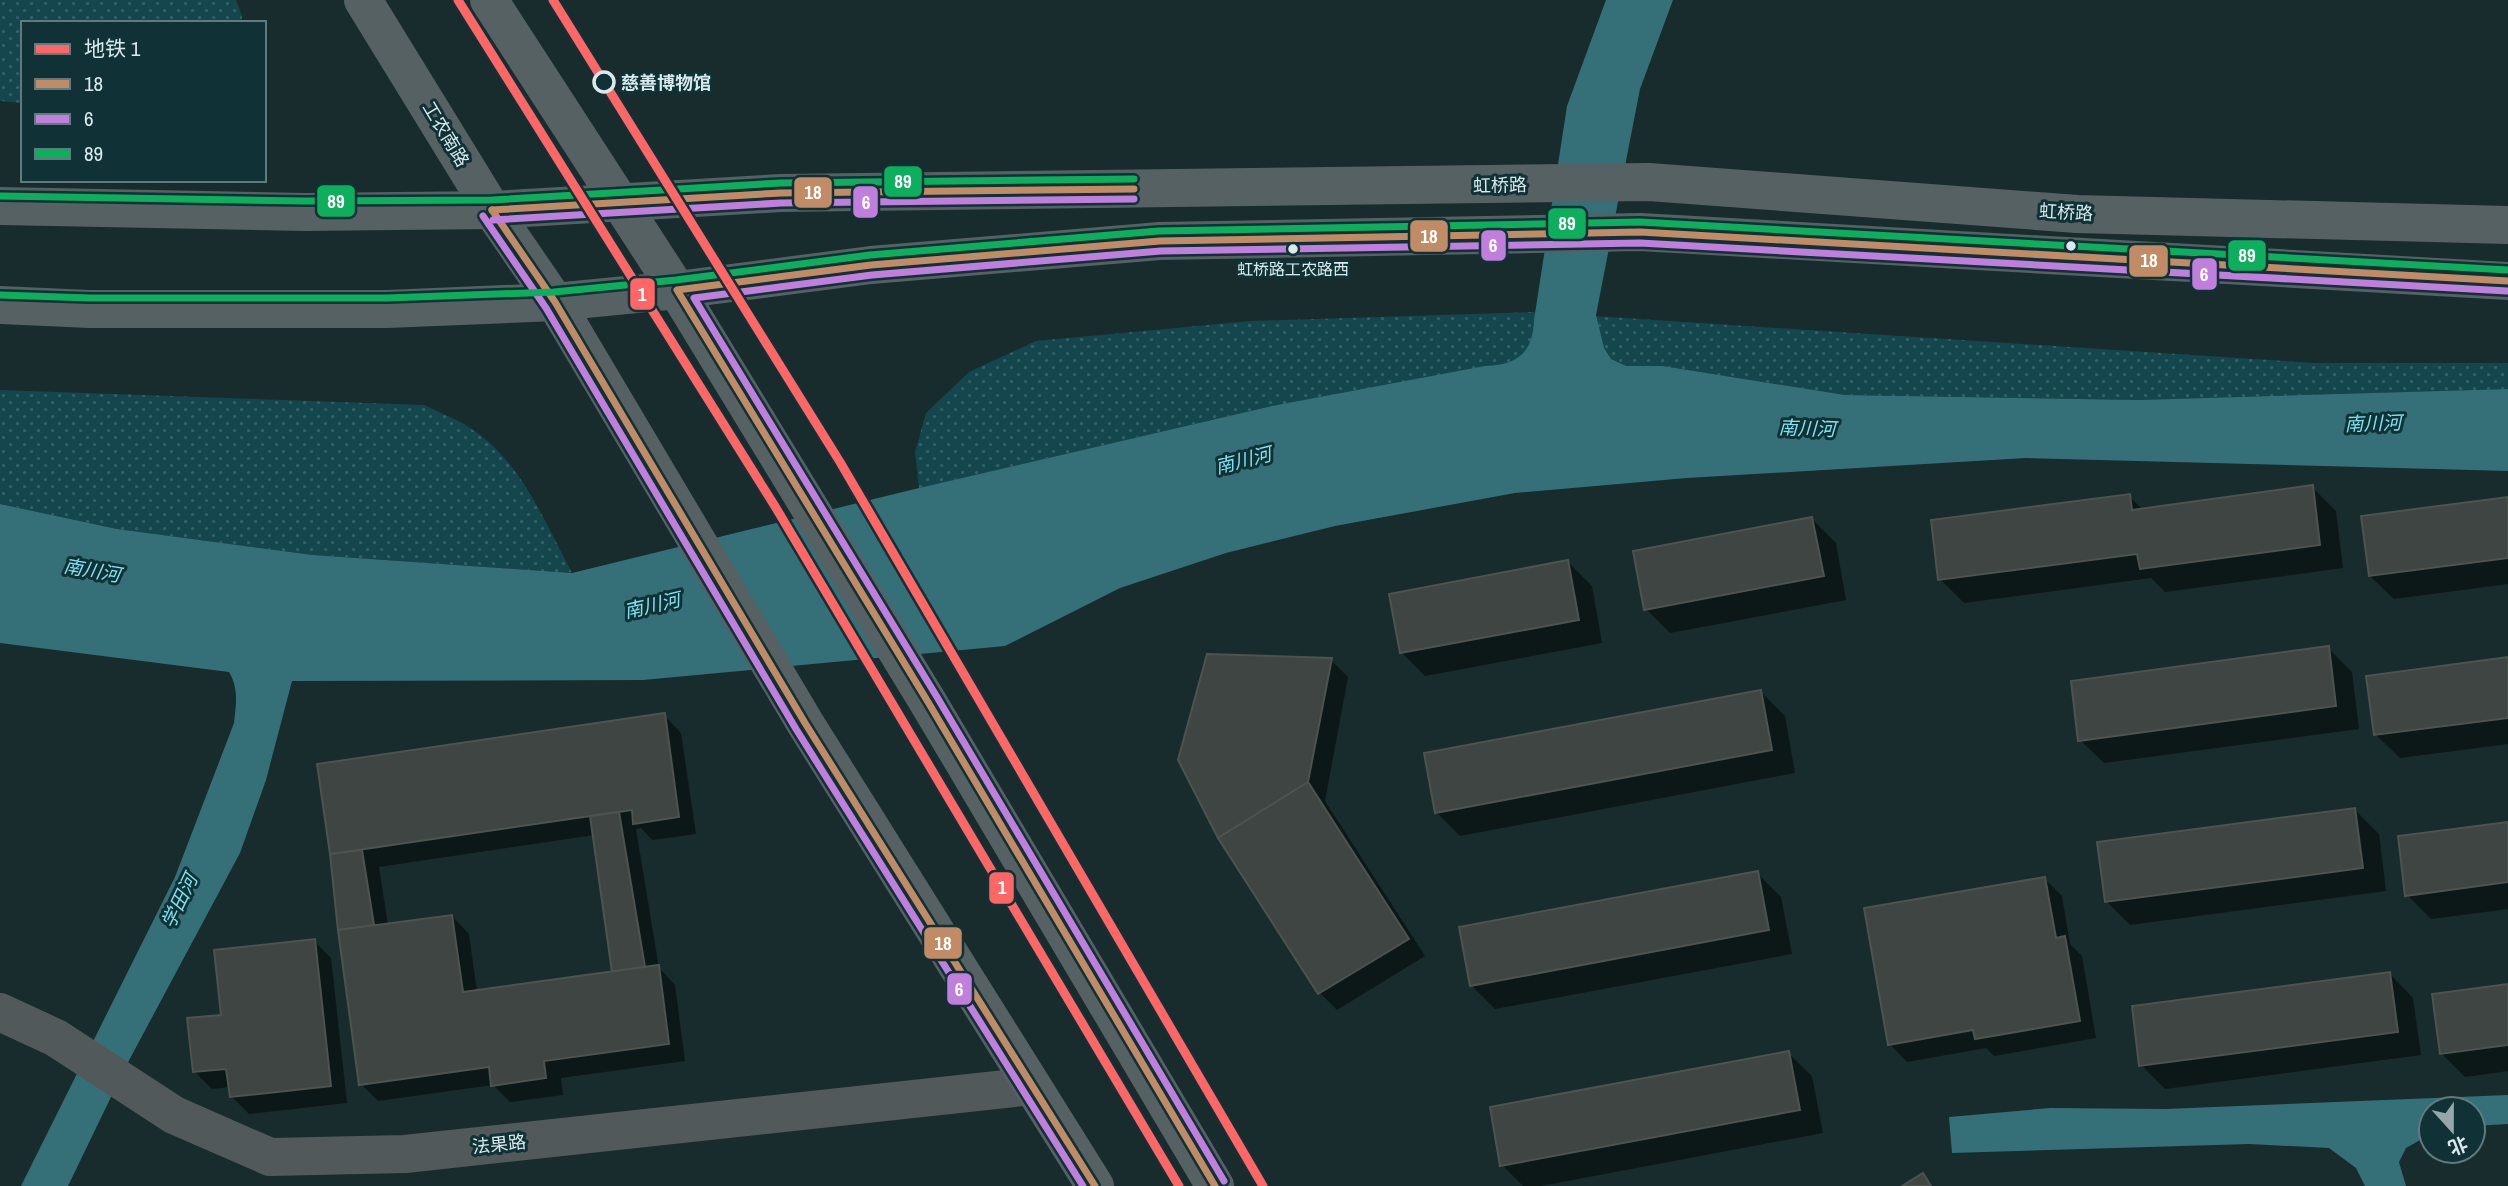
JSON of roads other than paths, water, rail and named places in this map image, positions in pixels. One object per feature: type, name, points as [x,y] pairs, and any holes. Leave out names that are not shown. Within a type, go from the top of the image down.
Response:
[{"type":"main road","name":"工农南路","points":[[363,0],[492,210],[555,302],[805,723],[1095,1186]]},
{"type":"main road","points":[[489,0],[677,290],[799,489],[1215,1186]]},
{"type":"main road","name":"虹桥路","points":[[0,206],[305,212],[492,210],[781,193],[1649,182],[2077,214],[2508,225]]},
{"type":"main road","points":[[0,305],[90,309],[387,309],[555,302],[677,290],[871,265],[1160,241],[1640,232],[2508,281]]},
{"type":"street","name":"法果路","points":[[0,1012],[56,1038],[174,1115],[270,1157],[405,1154],[1032,1086]]},
{"type":"water","points":[[1606,0],[1673,0],[1640,89],[1596,315],[1604,348],[1611,359],[1626,366],[1663,366],[1845,395],[2139,400],[2508,389],[2508,471],[2026,458],[1687,478],[1515,493],[1335,526],[1226,553],[1120,588],[1005,646],[643,680],[292,681],[266,780],[240,853],[126,1066],[68,1186],[21,1186],[175,877],[234,723],[236,697],[229,672],[0,643],[0,504],[117,529],[313,555],[572,573],[919,488],[1272,406],[1506,363],[1521,355],[1533,331],[1567,106]]},
{"type":"water","points":[[2508,1095],[2508,1124],[2487,1125],[2487,1096]]},
{"type":"water","points":[[2417,1099],[2417,1142],[2406,1148],[2399,1162],[2406,1186],[2365,1186],[2356,1168],[2329,1148],[2249,1144],[1952,1153],[1949,1117],[2050,1108],[2165,1109]]},
{"type":"metro line","name":"1","points":[[458,0],[776,508],[1179,1186]]},
{"type":"metro line","name":"1","points":[[553,0],[840,462],[1263,1186]]},
{"type":"place","name":"慈善博物馆","points":[[604,82]]},
{"type":"place","name":"虹桥路工农路西","points":[[1293,249]]},
{"type":"water label","name":"南川河","points":[[2373,423]]},
{"type":"water label","name":"南川河","points":[[1807,428]]},
{"type":"water label","name":"南川河","points":[[1243,460]]},
{"type":"water label","name":"南川河","points":[[92,570]]},
{"type":"water label","name":"南川河","points":[[652,605]]},
{"type":"water label","name":"学田河","points":[[179,901]]}]
